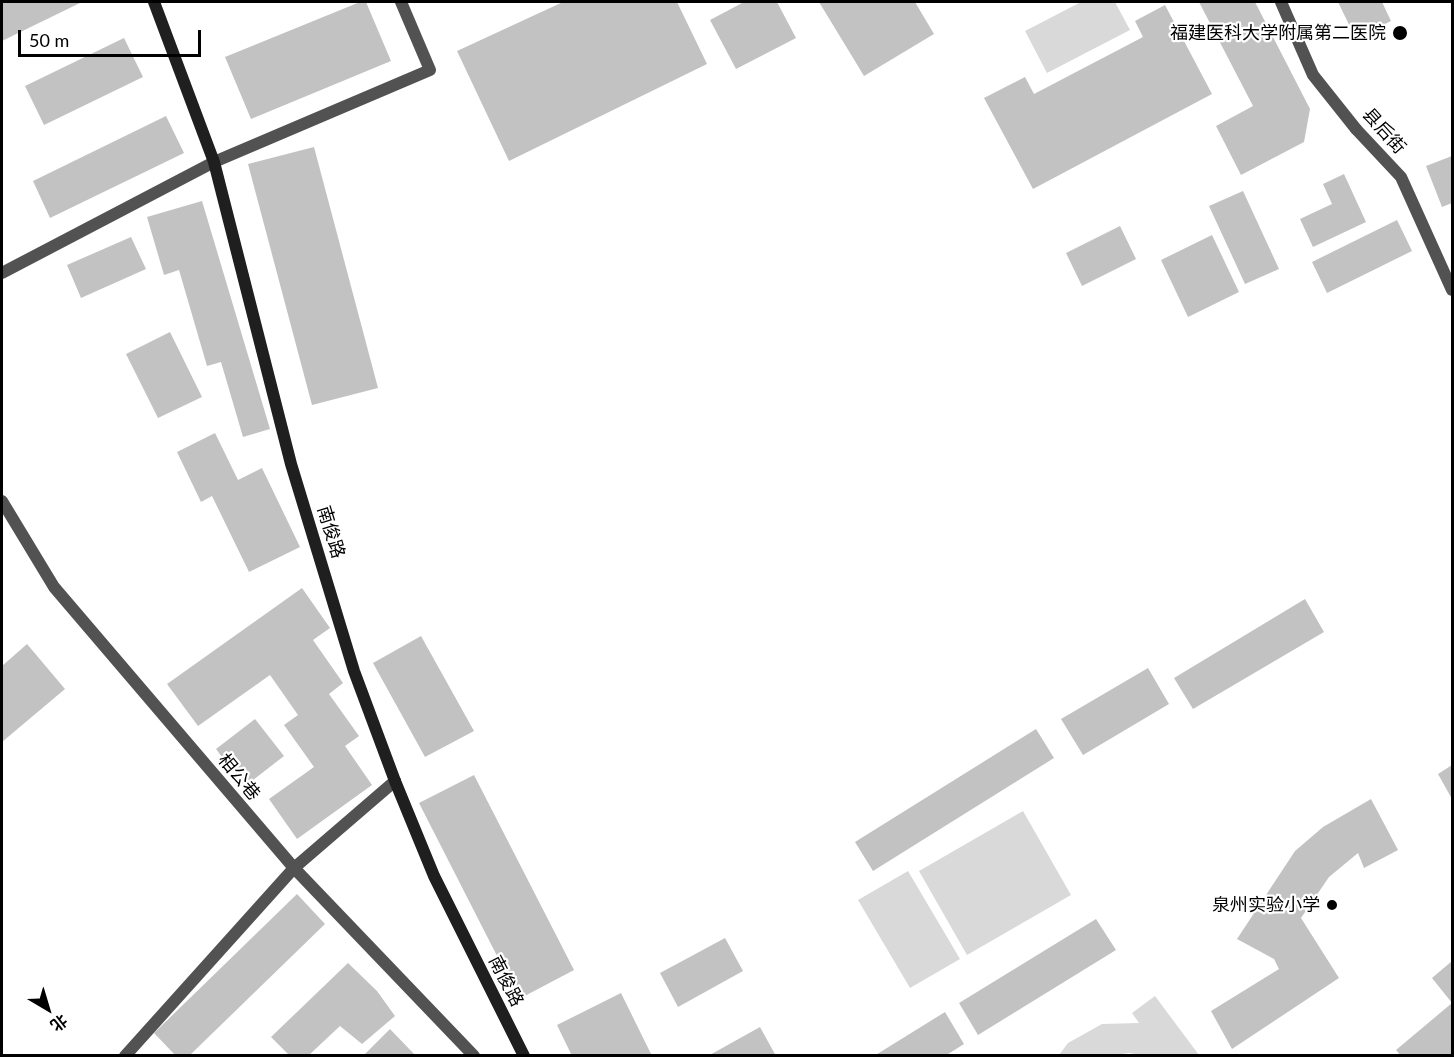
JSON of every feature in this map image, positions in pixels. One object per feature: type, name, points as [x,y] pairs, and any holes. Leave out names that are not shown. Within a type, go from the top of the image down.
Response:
[{"type":"main road","name":"南俊路","points":[[154,2],[214,162],[291,464],[354,671],[434,876],[524,1056]]},
{"type":"street","points":[[2,273],[214,162],[430,70],[401,2]]},
{"type":"street","name":"县后街","points":[[1281,2],[1312,75],[1356,129],[1401,177],[1452,290]]},
{"type":"street","name":"相公巷","points":[[2,501],[54,587],[294,868],[474,1056]]},
{"type":"street","points":[[125,1056],[294,868],[395,781]]},
{"type":"shaded area","points":[[1081,2],[1115,2],[1130,30],[1047,73],[1025,31]]},
{"type":"shaded area","points":[[1023,811],[1071,895],[967,955],[919,871]]},
{"type":"shaded area","points":[[908,871],[960,959],[910,988],[858,900]]},
{"type":"shaded area","points":[[1155,996],[1199,1055],[1148,1056],[1129,1053],[1108,1056],[1059,1055],[1068,1043],[1102,1024],[1139,1023],[1132,1013]]},
{"type":"building","points":[[2,2],[82,2],[2,41]]},
{"type":"building","points":[[360,2],[366,2],[391,61],[251,119],[225,57]]},
{"type":"building","points":[[563,2],[677,2],[707,64],[509,161],[457,51]]},
{"type":"building","points":[[744,2],[777,2],[796,38],[736,69],[710,20]]},
{"type":"building","points":[[819,2],[915,2],[934,34],[864,76]]},
{"type":"building","points":[[1199,2],[1255,2],[1310,109],[1304,142],[1241,175],[1216,126],[1253,106]]},
{"type":"building","points":[[1338,2],[1382,2],[1391,21],[1356,39]]},
{"type":"building","points":[[1165,5],[1212,94],[1033,189],[984,98],[1025,77],[1034,94],[1143,37],[1135,21]]},
{"type":"building","points":[[124,38],[143,77],[44,125],[25,86]]},
{"type":"building","points":[[166,116],[184,153],[50,218],[33,181]]},
{"type":"building","points":[[314,147],[378,388],[312,405],[248,164]]},
{"type":"building","points":[[1452,156],[1452,203],[1442,207],[1426,166]]},
{"type":"building","points":[[1344,174],[1366,222],[1313,247],[1300,219],[1332,204],[1323,184]]},
{"type":"building","points":[[1243,191],[1279,269],[1245,284],[1209,206]]},
{"type":"building","points":[[202,201],[270,429],[243,437],[221,362],[207,366],[179,270],[164,275],[147,217]]},
{"type":"building","points":[[1397,220],[1412,251],[1327,293],[1312,262]]},
{"type":"building","points":[[1120,226],[1136,259],[1082,286],[1066,253]]},
{"type":"building","points":[[1212,235],[1239,292],[1188,317],[1161,260]]},
{"type":"building","points":[[131,237],[146,269],[81,298],[67,265]]},
{"type":"building","points":[[170,332],[202,397],[158,418],[126,354]]},
{"type":"building","points":[[215,433],[238,480],[262,468],[300,547],[249,572],[212,496],[201,502],[177,452]]},
{"type":"building","points":[[302,588],[330,628],[313,640],[343,683],[329,694],[359,736],[345,746],[372,785],[297,839],[269,799],[314,767],[284,725],[298,715],[270,675],[198,726],[167,684]]},
{"type":"building","points":[[1305,599],[1324,632],[1193,709],[1174,678]]},
{"type":"building","points":[[421,636],[474,731],[425,757],[373,663]]},
{"type":"building","points":[[27,644],[65,689],[2,742],[2,666]]},
{"type":"building","points":[[1148,668],[1169,704],[1083,755],[1061,719]]},
{"type":"building","points":[[255,719],[284,756],[244,787],[216,749]]},
{"type":"building","points":[[1036,729],[1054,758],[873,871],[855,842]]},
{"type":"building","points":[[1452,765],[1452,799],[1438,774]]},
{"type":"building","points":[[474,775],[574,970],[519,999],[419,803]]},
{"type":"building","points":[[1371,799],[1398,850],[1364,868],[1358,853],[1329,877],[1301,918],[1339,978],[1232,1049],[1211,1011],[1279,969],[1274,959],[1237,939],[1295,851],[1323,827]]},
{"type":"building","points":[[297,894],[325,924],[189,1056],[176,1056],[154,1033]]},
{"type":"building","points":[[1096,919],[1116,950],[978,1035],[959,1003]]},
{"type":"building","points":[[725,938],[743,971],[678,1007],[660,973]]},
{"type":"building","points":[[1452,961],[1452,1003],[1432,978]]},
{"type":"building","points":[[348,963],[377,991],[395,1016],[362,1044],[340,1026],[308,1056],[290,1056],[271,1037]]},
{"type":"building","points":[[621,993],[652,1056],[572,1056],[557,1025]]},
{"type":"building","points":[[1452,1003],[1452,1056],[1401,1056],[1396,1050]]},
{"type":"building","points":[[945,1012],[964,1044],[945,1056],[874,1056]]},
{"type":"building","points":[[760,1027],[776,1056],[708,1056]]},
{"type":"building","points":[[390,1029],[416,1056],[363,1056]]},
{"type":"place","name":"福建医科大学附属第二医院","points":[[1400,33]]},
{"type":"place","name":"泉州实验小学","points":[[1332,905]]}]
